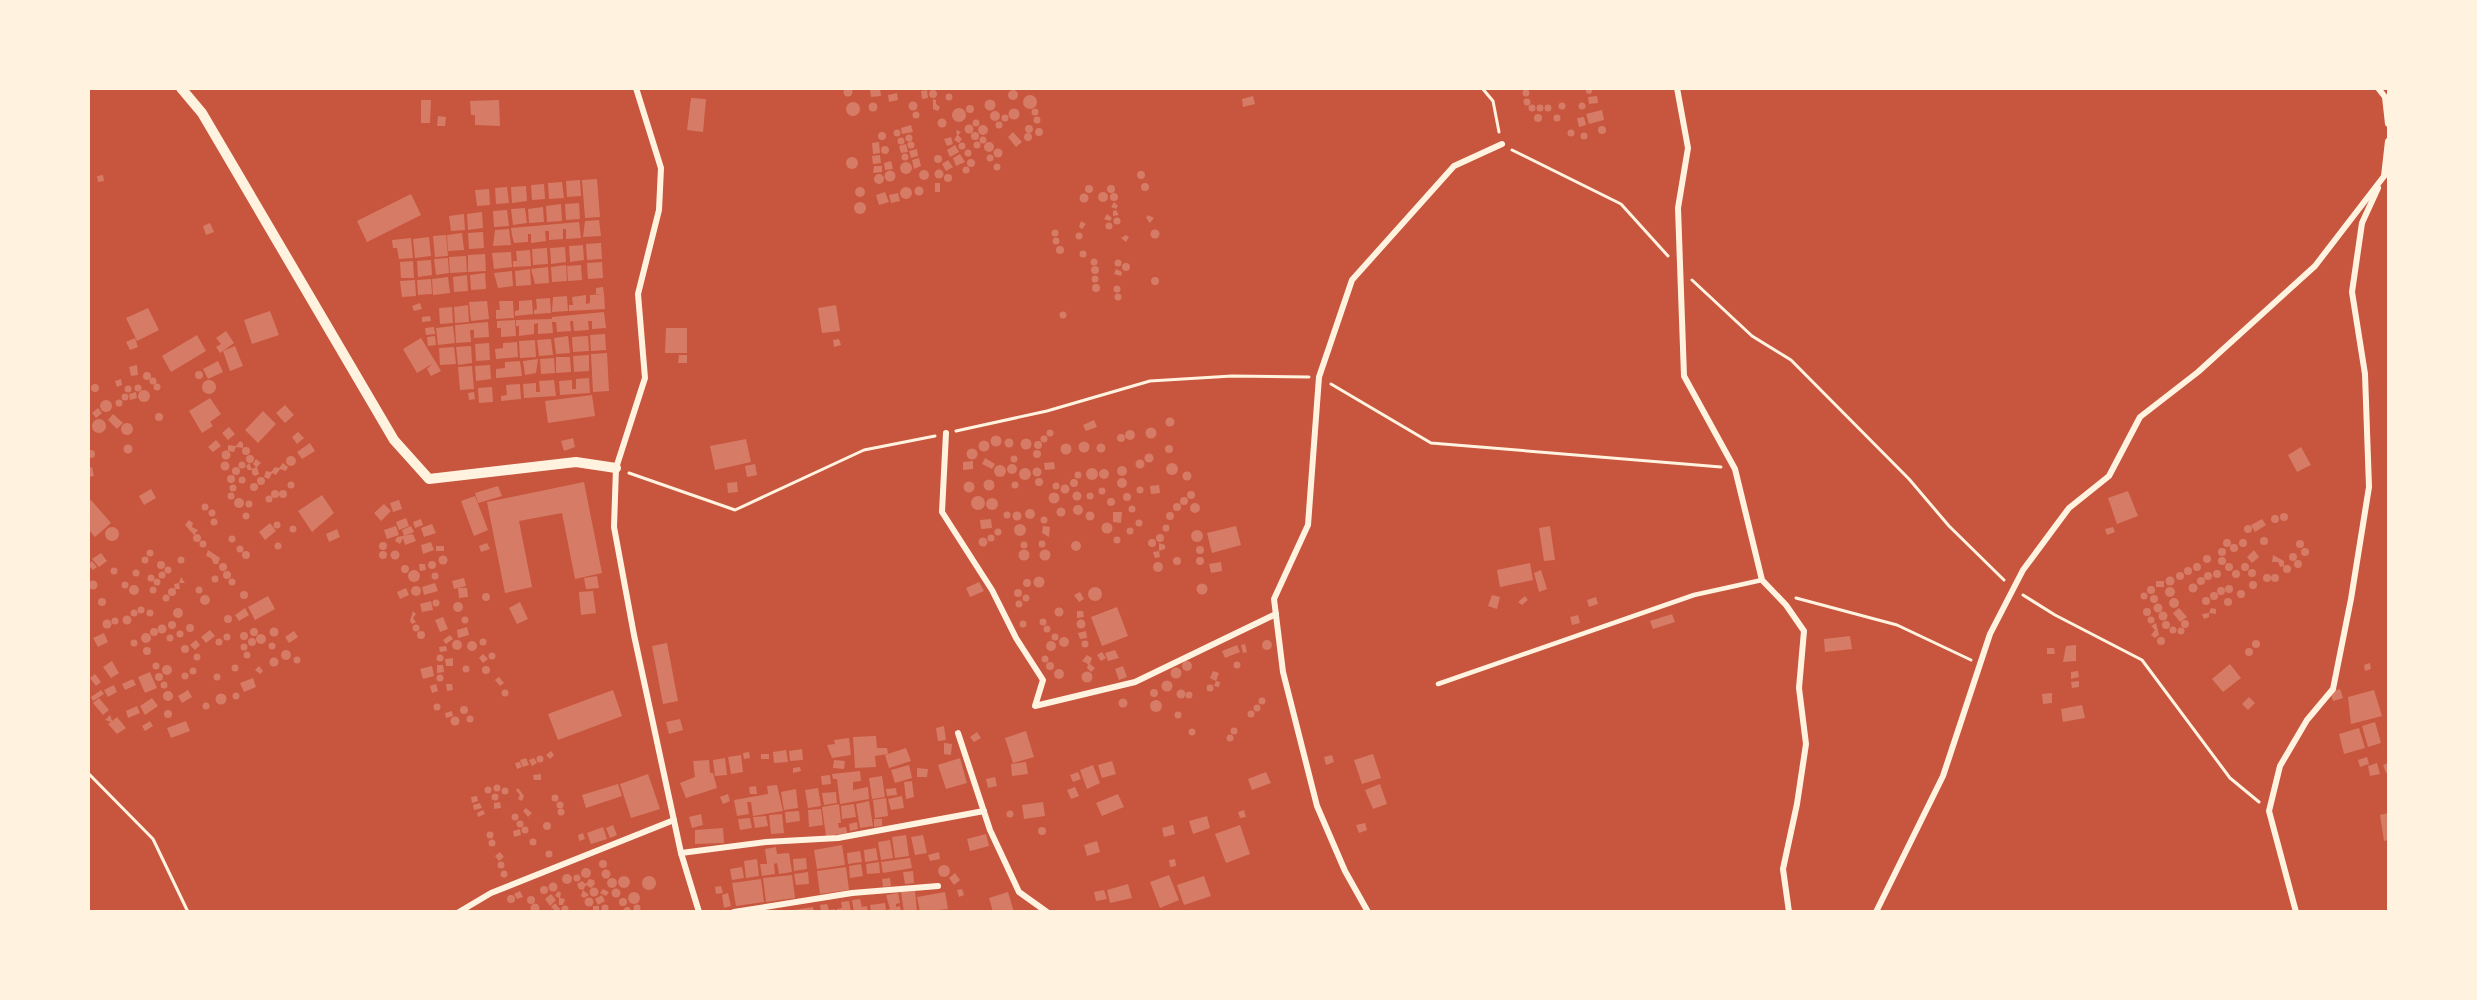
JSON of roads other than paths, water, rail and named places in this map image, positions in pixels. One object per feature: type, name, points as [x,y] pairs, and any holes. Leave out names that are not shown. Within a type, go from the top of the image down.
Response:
[{"type":"street","points":[[181,88],[202,113],[394,440],[429,479],[576,462],[616,468]]},
{"type":"street","points":[[636,88],[661,168],[659,210],[638,294],[645,378],[616,468],[614,527],[634,634],[681,853],[699,912]]},
{"type":"street","points":[[1677,88],[1688,148],[1678,208],[1684,376],[1735,469],[1762,580],[1804,632],[1799,688],[1806,744],[1797,804],[1783,869],[1789,912]]},
{"type":"street","points":[[2378,88],[2385,97],[2388,124]]},
{"type":"street","points":[[2296,912],[2269,812],[2280,766],[2307,720],[2332,689],[2350,599],[2369,487],[2365,374],[2352,292],[2362,223],[2386,174],[2388,141]]},
{"type":"street","points":[[1368,912],[1345,871],[1317,806],[1283,672],[1274,599],[1308,525],[1319,377],[1352,280],[1454,166],[1502,144]]},
{"type":"street","points":[[1876,912],[1943,776],[1990,634],[2023,570],[2069,508],[2109,476],[2140,417],[2198,372],[2315,266],[2386,174]]},
{"type":"street","points":[[946,433],[942,512],[992,590],[1016,638],[1043,680],[1035,706],[1135,682],[1276,614]]},
{"type":"street","points":[[958,733],[984,811],[1019,892],[1047,912]]},
{"type":"street","points":[[681,853],[766,842],[838,837],[984,811]]},
{"type":"street","points":[[459,912],[491,893],[674,820]]},
{"type":"street","points":[[734,912],[852,893],[938,886]]},
{"type":"lane","points":[[1438,684],[1694,594],[1762,580]]}]
